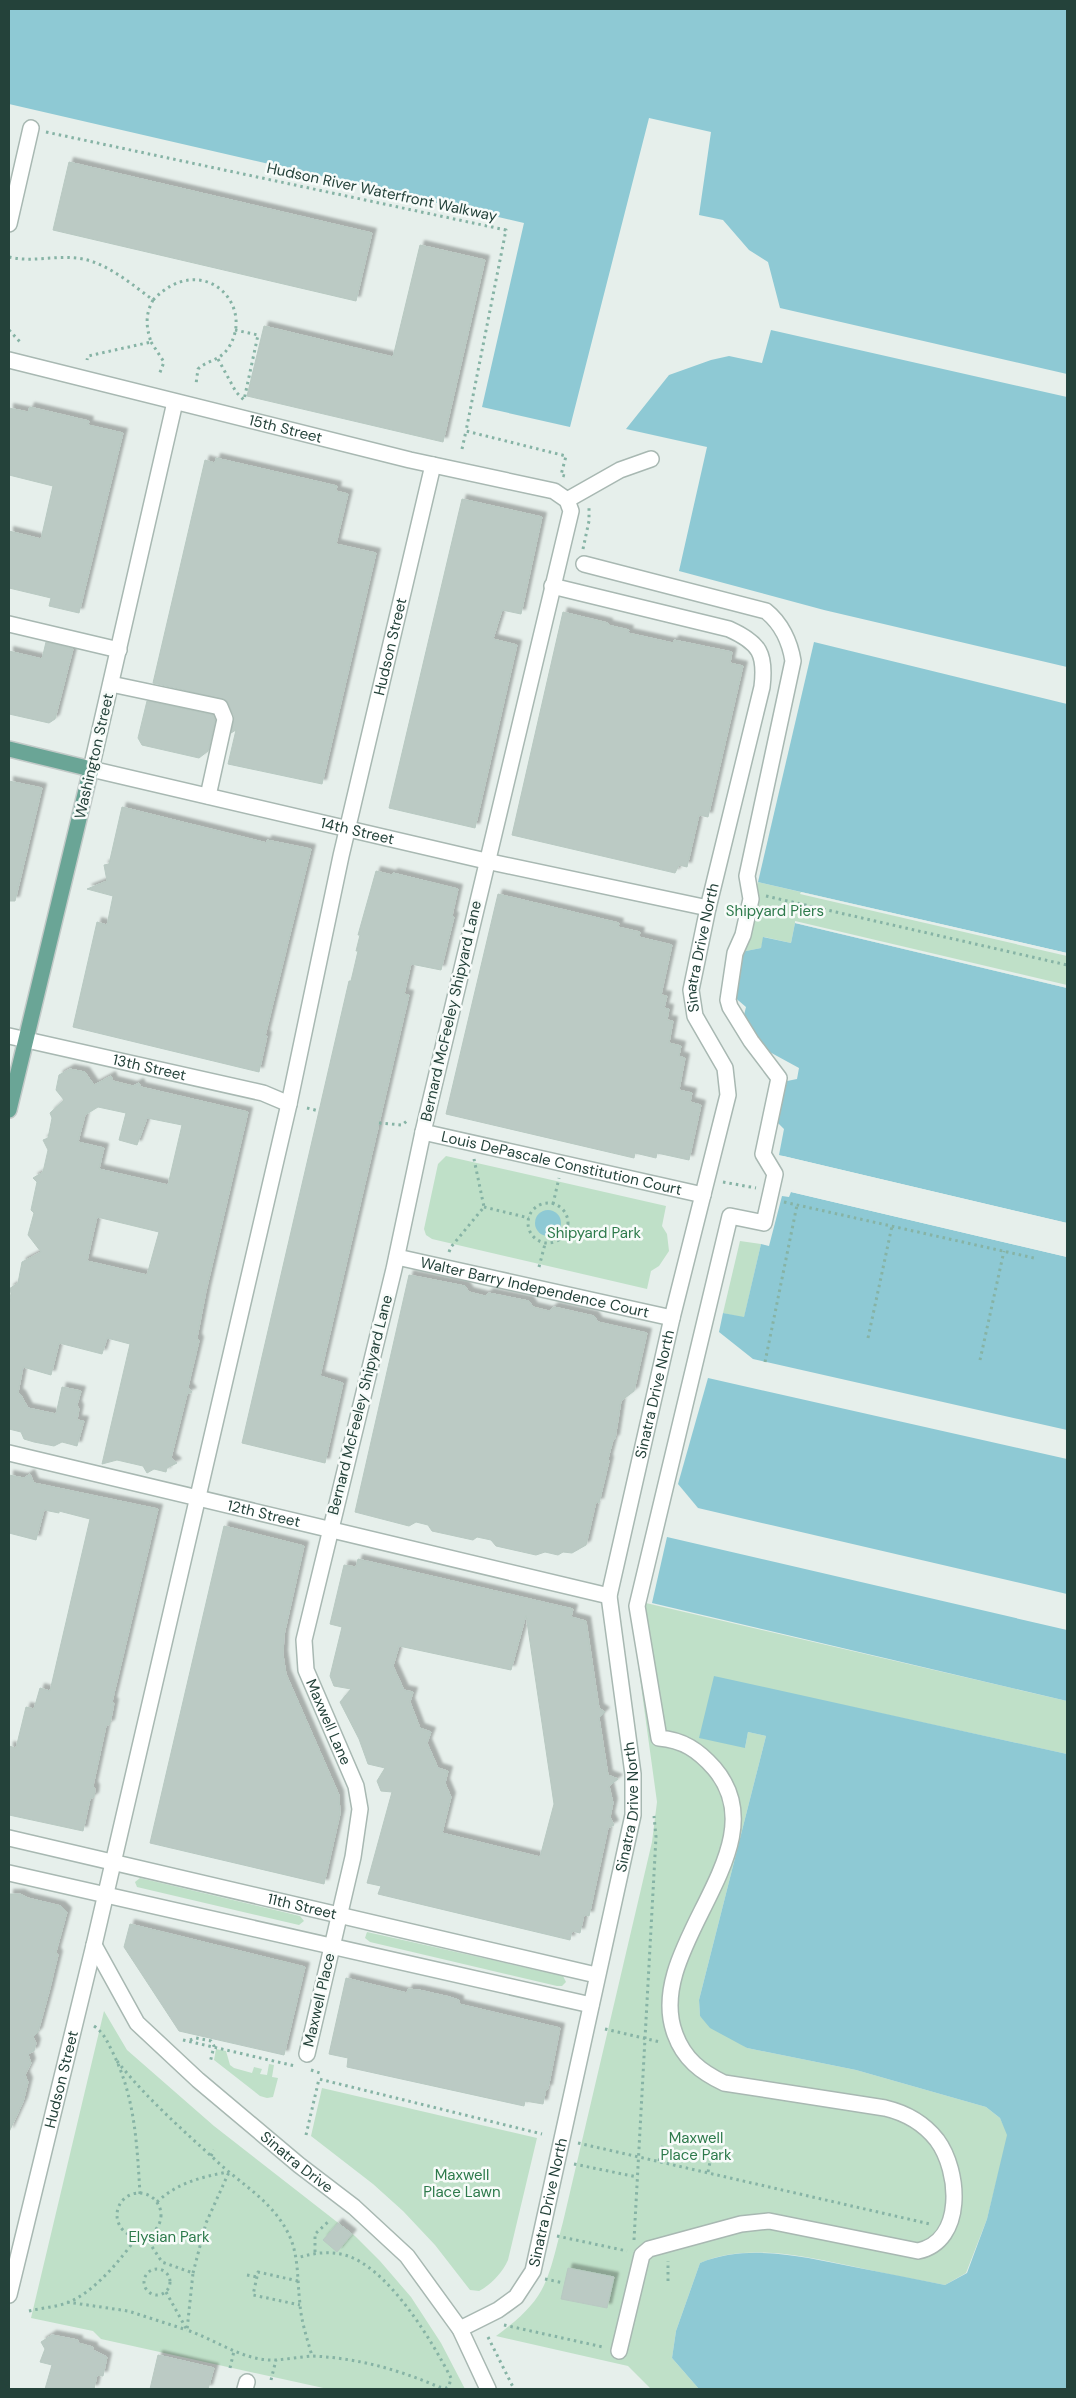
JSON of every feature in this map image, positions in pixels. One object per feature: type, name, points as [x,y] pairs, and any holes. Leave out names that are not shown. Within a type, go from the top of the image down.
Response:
[{"type":"main road","name":"14th Street","points":[[9,749],[91,769]]},
{"type":"main road","name":"Washington Street","points":[[9,1110],[91,769]]},
{"type":"street","points":[[9,224],[31,128]]},
{"type":"street","name":"15th Street","points":[[9,360],[433,464],[554,490],[565,497]]},
{"type":"street","name":"Washington Street","points":[[91,769],[175,402]]},
{"type":"street","points":[[565,497],[584,491],[620,470],[651,459]]},
{"type":"street","name":"Hudson Street","points":[[9,2295],[94,1945],[104,1895],[289,1104],[347,828],[433,464]]},
{"type":"street","name":"Bernard McFeeley Shipyard Lane","points":[[330,1529],[397,1257],[423,1132],[486,860],[570,511],[565,497]]},
{"type":"street","points":[[584,564],[766,611],[773,616],[785,634],[792,654],[793,669],[747,876],[752,893],[743,935],[736,953],[728,1000],[730,1007],[751,1041],[779,1078],[763,1154],[775,1174],[776,1196],[764,1223],[730,1216],[637,1606],[653,1739],[675,1740],[690,1746],[705,1758],[718,1773],[729,1794],[733,1818],[728,1852],[677,1967],[671,1991],[670,2016],[679,2046],[692,2063],[701,2071],[724,2082],[885,2108],[914,2118],[936,2138],[951,2166],[954,2193],[948,2228],[943,2238],[935,2244],[918,2251],[769,2221],[750,2222],[649,2249],[638,2254],[619,2351]]},
{"type":"street","name":"Sinatra Drive North","points":[[460,2329],[498,2310],[516,2296],[533,2271],[596,1975],[633,1814],[633,1774],[608,1596],[672,1318],[702,1195],[714,1159],[728,1095],[725,1068],[695,1016],[691,998],[708,908],[765,668],[759,649],[746,636],[729,629],[552,586]]},
{"type":"street","points":[[9,624],[119,650]]},
{"type":"street","points":[[111,684],[220,707],[225,719],[208,796]]},
{"type":"street","name":"14th Street","points":[[91,769],[486,860],[708,908]]},
{"type":"street","name":"13th Street","points":[[9,1036],[263,1093],[289,1104]]},
{"type":"street","name":"Louis DePascale Constitution Court","points":[[423,1132],[702,1195]]},
{"type":"street","name":"Walter Barry Independence Court","points":[[397,1257],[672,1318]]},
{"type":"street","name":"12th Street","points":[[9,1453],[608,1596]]},
{"type":"street","name":"Maxwell Lane","points":[[330,1529],[304,1640],[306,1670],[356,1786],[360,1809],[353,1857],[332,1946]]},
{"type":"street","name":"11th Street","points":[[9,1838],[596,1975]]},
{"type":"street","name":"11th Street","points":[[9,1873],[591,2005]]},
{"type":"street","name":"Sinatra Drive","points":[[94,1945],[137,2023],[198,2080],[299,2165],[354,2207],[407,2256],[460,2329],[488,2389]]},
{"type":"street","name":"Maxwell Place","points":[[307,2054],[332,1946]]},
{"type":"path","name":"Hudson River Waterfront Walkway","points":[[31,128],[506,230],[466,431]]},
{"type":"path","points":[[9,257],[25,260],[82,259],[99,265],[153,300]]},
{"type":"path","points":[[159,375],[164,362],[151,342],[146,322],[153,300],[176,282],[192,279],[206,281],[219,289],[230,302],[234,313],[234,330],[230,346],[218,359],[198,369],[196,384]]},
{"type":"path","points":[[9,330],[21,343]]},
{"type":"path","points":[[218,359],[236,392],[244,400],[258,335],[234,330]]},
{"type":"path","points":[[87,360],[88,356],[151,342]]},
{"type":"path","points":[[462,448],[466,431],[566,456],[562,474],[578,483],[584,491],[590,512],[582,558],[584,564]]},
{"type":"path","points":[[752,893],[1067,965]]},
{"type":"path","points":[[307,1108],[318,1111]]},
{"type":"path","points":[[379,1123],[402,1125],[414,1116]]},
{"type":"path","points":[[474,1159],[484,1207]]},
{"type":"path","points":[[553,1204],[558,1179]]},
{"type":"path","points":[[720,1181],[776,1196],[797,1205],[1034,1258]]},
{"type":"path","points":[[553,1204],[564,1211],[567,1217],[567,1230],[558,1240],[545,1243],[539,1241],[530,1231],[529,1218],[536,1208],[541,1205],[553,1204]]},
{"type":"path","points":[[765,1362],[797,1205]]},
{"type":"path","points":[[484,1207],[529,1218]]},
{"type":"path","points":[[451,1247],[484,1207]]},
{"type":"path","points":[[868,1338],[892,1226]]},
{"type":"path","points":[[539,1267],[545,1243]]},
{"type":"path","points":[[980,1360],[1004,1251]]},
{"type":"path","points":[[557,2236],[638,2254],[637,2156],[656,1837],[654,1816]]},
{"type":"path","points":[[94,2026],[104,2035],[117,2061],[129,2094],[134,2120],[140,2194]]},
{"type":"path","points":[[605,2029],[679,2046]]},
{"type":"path","points":[[183,2040],[287,2064]]},
{"type":"path","points":[[210,2063],[214,2046]]},
{"type":"path","points":[[117,2061],[141,2090],[229,2172],[259,2194],[277,2215],[289,2236],[297,2258],[300,2305],[312,2356]]},
{"type":"path","points":[[306,2135],[318,2079],[542,2134]]},
{"type":"path","points":[[578,2143],[948,2228]]},
{"type":"path","points":[[659,2161],[663,2145]]},
{"type":"path","points":[[211,2156],[214,2150]]},
{"type":"path","points":[[708,2172],[711,2157]]},
{"type":"path","points":[[574,2164],[637,2177]]},
{"type":"path","points":[[156,2202],[168,2192],[185,2183],[229,2172]]},
{"type":"path","points":[[187,2330],[193,2273],[206,2223],[229,2172]]},
{"type":"path","points":[[140,2194],[149,2196],[156,2202],[161,2212],[158,2226],[152,2233],[137,2237],[123,2230],[117,2218],[118,2211],[126,2197],[140,2194]]},
{"type":"path","points":[[315,2252],[315,2234],[328,2222]]},
{"type":"path","points":[[145,2236],[162,2262],[167,2266],[193,2273]]},
{"type":"path","points":[[29,2311],[67,2302],[94,2285],[137,2237]]},
{"type":"path","points":[[67,2302],[138,2313],[187,2330],[234,2351],[276,2360],[312,2356],[354,2360],[382,2366],[446,2388],[451,2382],[434,2346],[382,2278],[352,2257],[315,2252],[297,2258]]},
{"type":"path","points":[[164,2271],[167,2266]]},
{"type":"path","points":[[166,2292],[154,2295],[147,2291],[144,2283],[150,2271],[158,2269],[164,2271],[170,2281],[166,2292],[187,2330]]},
{"type":"path","points":[[298,2282],[258,2272],[253,2295],[300,2305]]},
{"type":"path","points":[[247,2275],[257,2277]]},
{"type":"path","points":[[545,2279],[564,2283]]},
{"type":"path","points":[[501,2324],[619,2351]]},
{"type":"path","points":[[488,2337],[514,2389]]},
{"type":"path","points":[[230,2368],[234,2351]]},
{"type":"path","points":[[271,2380],[276,2360]]},
{"type":"green space","name":"Shipyard Piers","points":[[758,882],[1067,954],[1067,988],[795,923],[791,943],[764,937],[761,948],[741,952]]},
{"type":"green space","name":"Shipyard Park","points":[[446,1156],[666,1206],[662,1226],[667,1234],[669,1251],[659,1266],[651,1271],[647,1289],[432,1239],[426,1235],[424,1229],[438,1164]]},
{"type":"green space","points":[[740,1241],[761,1244],[744,1318],[723,1313]]},
{"type":"green space","name":"Maxwell Place Park","points":[[633,1600],[1067,1701],[1067,1754],[714,1677],[745,1748],[748,1732],[766,1736],[699,2000],[700,2016],[747,2048],[856,2070],[986,2107],[1000,2118],[1008,2135],[987,2219],[966,2273],[945,2285],[813,2258],[775,2253],[737,2254],[718,2257],[700,2263],[676,2331],[672,2358],[699,2389],[651,2389],[628,2366],[496,2336],[526,2311],[536,2299],[543,2287],[553,2260],[652,1842],[657,1802],[631,1612]]},
{"type":"green space","points":[[140,1878],[300,1916],[304,1921],[299,1925],[137,1887],[135,1882]]},
{"type":"green space","points":[[367,1932],[563,1976],[566,1982],[562,1986],[557,1986],[370,1942],[365,1938]]},
{"type":"green space","name":"Elysian Park","points":[[104,2011],[127,2050],[214,2126],[355,2236],[380,2261],[411,2297],[441,2343],[465,2389],[328,2389],[101,2339],[93,2331],[31,2318]]},
{"type":"green space","points":[[216,2049],[226,2051],[230,2065],[234,2068],[252,2073],[254,2067],[262,2069],[260,2074],[267,2075],[269,2064],[274,2065],[272,2077],[278,2078],[273,2097],[260,2096],[214,2060]]},
{"type":"green space","name":"Maxwell Place Lawn","points":[[322,2088],[537,2138],[508,2260],[500,2274],[492,2282],[479,2291],[470,2290],[435,2245],[403,2211],[373,2184],[311,2136]]},
{"type":"water","points":[[9,9],[1067,9],[1067,374],[780,308],[768,262],[749,250],[723,220],[699,215],[711,132],[649,118],[570,427],[482,407],[524,223],[9,104]]},
{"type":"water","points":[[771,330],[1067,397],[1067,667],[824,610],[679,571],[707,447],[626,429],[669,375],[711,360],[729,356],[762,363]]},
{"type":"water","points":[[814,642],[1067,704],[1067,953],[758,882]]},
{"type":"water","points":[[795,923],[1067,988],[1067,1223],[779,1155],[784,1129],[777,1122],[787,1081],[797,1079],[799,1068],[766,1050],[743,1019],[746,1007],[732,995],[741,952],[761,948],[763,937],[791,943]]},
{"type":"water","points":[[791,1192],[1067,1257],[1067,1430],[753,1359],[719,1332],[723,1313],[744,1317],[761,1244],[769,1246],[782,1196],[789,1197]]},
{"type":"water","points":[[548,1210],[558,1213],[561,1223],[558,1233],[548,1236],[538,1233],[535,1223],[538,1213]]},
{"type":"water","points":[[708,1378],[1067,1459],[1067,1594],[698,1508],[678,1484]]},
{"type":"water","points":[[667,1537],[1067,1630],[1067,1701],[652,1603]]},
{"type":"water","points":[[714,1676],[1067,1754],[1067,2389],[699,2389],[672,2358],[676,2331],[700,2263],[719,2257],[757,2253],[796,2256],[945,2285],[967,2273],[987,2219],[1007,2135],[1000,2118],[986,2107],[856,2070],[747,2048],[710,2028],[700,2016],[699,2000],[766,1736],[748,1732],[745,1748],[699,1738]]},
{"type":"pier","points":[[801,892],[1067,953],[1067,956],[800,894]]},
{"type":"pier","points":[[795,921],[1067,985],[1067,988],[795,923]]},
{"type":"pier","points":[[783,1156],[1067,1223],[1067,1225],[784,1159]]},
{"type":"pier","points":[[790,1189],[1067,1254],[1067,1257],[791,1192]]},
{"type":"building","points":[[69,162],[372,233],[356,301],[53,230]]},
{"type":"building","points":[[420,245],[485,260],[443,442],[247,396],[264,326],[393,357]]},
{"type":"building","points":[[30,407],[89,421],[88,425],[123,433],[79,613],[49,606],[51,598],[9,588],[9,531],[41,539],[53,486],[9,475],[9,408],[28,412]]},
{"type":"building","points":[[216,458],[337,486],[336,491],[348,494],[336,544],[376,553],[322,784],[228,764],[236,730],[231,733],[234,716],[226,700],[153,683],[205,460],[215,463]]},
{"type":"building","points":[[462,499],[542,517],[521,614],[502,610],[493,639],[517,645],[475,828],[389,808]]},
{"type":"building","points":[[563,612],[608,623],[608,625],[629,630],[628,633],[673,643],[674,640],[732,652],[730,663],[743,666],[708,817],[699,815],[687,867],[679,865],[675,873],[512,835]]},
{"type":"building","points":[[46,642],[73,649],[55,719],[49,723],[9,714],[9,651],[42,659]]},
{"type":"building","points":[[147,701],[213,715],[215,720],[208,751],[199,758],[142,745],[138,738]]},
{"type":"building","points":[[9,781],[42,788],[15,901],[9,901]]},
{"type":"building","points":[[122,807],[267,843],[267,840],[311,849],[265,1036],[267,1036],[259,1072],[73,1027],[97,922],[107,925],[113,896],[87,889],[107,881],[104,865],[109,864]]},
{"type":"building","points":[[376,871],[392,875],[393,873],[458,889],[452,916],[454,917],[441,970],[411,964],[404,994],[409,995],[320,1376],[343,1383],[325,1463],[242,1443],[349,981],[351,981],[358,951],[356,951],[360,935],[358,935]]},
{"type":"building","points":[[498,894],[619,923],[618,927],[640,932],[639,937],[672,945],[661,995],[667,996],[664,1008],[669,1009],[667,1020],[673,1021],[669,1043],[681,1046],[679,1056],[685,1058],[679,1090],[692,1093],[690,1102],[701,1105],[689,1160],[657,1153],[656,1158],[635,1153],[634,1158],[446,1114]]},
{"type":"building","points":[[70,1069],[85,1072],[94,1085],[111,1076],[113,1081],[133,1086],[139,1083],[141,1087],[248,1112],[206,1291],[197,1338],[199,1341],[188,1387],[192,1392],[187,1394],[171,1458],[177,1463],[167,1468],[166,1472],[154,1469],[147,1473],[143,1466],[117,1460],[102,1464],[130,1344],[107,1338],[102,1354],[59,1343],[51,1375],[23,1367],[18,1393],[28,1408],[56,1414],[62,1387],[81,1391],[77,1405],[79,1409],[77,1420],[84,1421],[77,1446],[62,1442],[54,1446],[34,1442],[24,1439],[21,1432],[9,1429],[9,1305],[11,1293],[9,1289],[18,1283],[22,1262],[41,1252],[28,1235],[34,1213],[31,1210],[37,1182],[33,1178],[43,1172],[48,1150],[43,1140],[48,1138],[52,1118],[50,1113],[64,1100],[56,1090],[59,1075]],"holes":[[[98,1107],[126,1113],[119,1140],[137,1145],[147,1118],[182,1125],[168,1185],[99,1169],[104,1148],[78,1142],[85,1115]],[[97,1217],[159,1232],[147,1275],[87,1261]]]},
{"type":"building","points":[[409,1275],[465,1286],[469,1292],[485,1296],[489,1293],[529,1301],[533,1307],[549,1311],[554,1307],[594,1316],[598,1322],[647,1333],[634,1391],[621,1401],[615,1439],[613,1440],[608,1459],[599,1503],[596,1502],[586,1545],[572,1553],[563,1552],[558,1555],[545,1552],[536,1555],[496,1546],[491,1540],[477,1537],[473,1540],[432,1531],[428,1525],[416,1522],[409,1526],[355,1512]]},
{"type":"building","points":[[30,1474],[34,1483],[158,1509],[112,1702],[114,1703],[110,1724],[106,1726],[93,1786],[95,1789],[94,1797],[90,1799],[83,1831],[9,1815],[9,1746],[16,1748],[26,1707],[34,1709],[40,1688],[50,1691],[90,1519],[59,1511],[59,1513],[44,1510],[36,1540],[9,1533],[9,1475],[24,1478]]},
{"type":"building","points":[[224,1526],[304,1546],[284,1635],[283,1655],[286,1674],[339,1795],[340,1814],[324,1884],[150,1843]]},
{"type":"building","points":[[358,1559],[573,1609],[571,1617],[586,1621],[599,1708],[605,1712],[599,1718],[608,1775],[618,1779],[609,1786],[613,1803],[610,1817],[614,1825],[608,1828],[589,1916],[584,1915],[580,1933],[572,1931],[570,1940],[378,1894],[381,1886],[367,1883],[392,1792],[381,1791],[377,1781],[385,1768],[368,1764],[359,1739],[340,1702],[351,1689],[334,1686],[330,1676],[342,1627],[330,1624],[344,1565],[356,1567]],"holes":[[[526,1615],[554,1804],[540,1857],[442,1833],[451,1797],[445,1783],[448,1771],[438,1768],[427,1743],[431,1732],[420,1728],[410,1702],[413,1692],[404,1690],[393,1666],[399,1646],[511,1670]]]},
{"type":"building","points":[[9,1894],[20,1894],[28,1898],[61,1906],[67,1912],[56,1952],[58,1955],[49,1992],[38,2032],[33,2037],[36,2043],[34,2051],[28,2054],[31,2063],[25,2075],[28,2082],[23,2102],[9,2132]]},
{"type":"building","points":[[130,1924],[305,1967],[284,2055],[179,2031],[124,1947]]},
{"type":"building","points":[[346,1978],[407,1993],[408,1989],[419,1990],[450,1997],[459,2000],[459,2004],[560,2028],[548,2089],[546,2089],[543,2104],[525,2101],[524,2106],[347,2067],[348,2058],[329,2054]]},
{"type":"building","points":[[338,2223],[352,2234],[337,2252],[323,2240]]},
{"type":"building","points":[[568,2268],[614,2277],[607,2308],[561,2299]]},
{"type":"building","points":[[52,2335],[78,2340],[78,2343],[93,2347],[93,2350],[107,2357],[103,2376],[97,2375],[94,2389],[45,2389],[52,2365],[40,2362],[45,2349],[41,2342]]},
{"type":"building","points":[[158,2355],[214,2368],[208,2389],[150,2389]]}]
